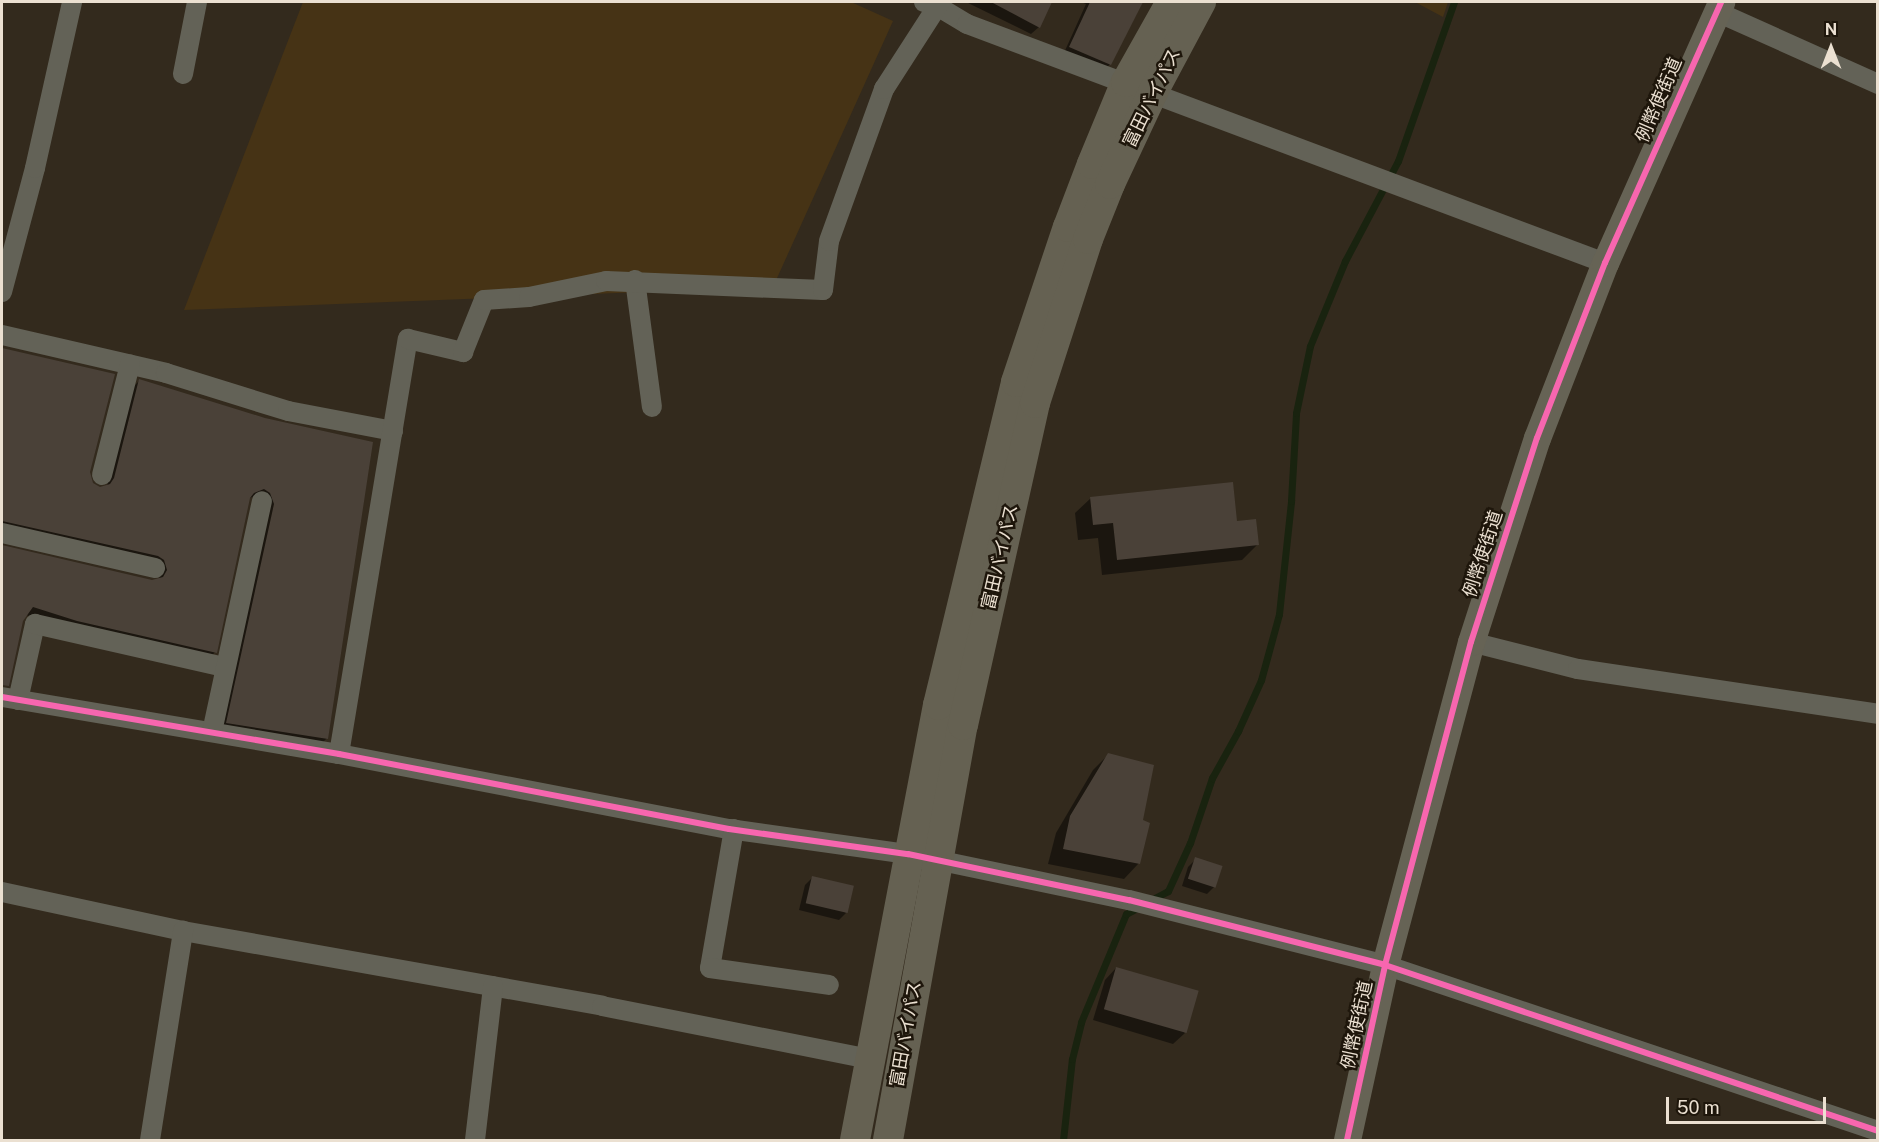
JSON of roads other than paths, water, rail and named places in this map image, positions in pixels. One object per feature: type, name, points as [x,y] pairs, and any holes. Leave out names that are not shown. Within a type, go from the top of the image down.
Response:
[{"type":"main road","name":"富田バイパス","points":[[888,1140],[963,725],[1035,403],[1088,239],[1110,184],[1140,87],[1171,2]]},
{"type":"main road","name":"富田バイパス","points":[[855,1140],[938,705],[1016,382],[1068,227],[1140,87],[1201,2]]},
{"type":"street","points":[[2,292],[35,168],[72,2]]},
{"type":"street","points":[[183,74],[197,2]]},
{"type":"street","points":[[339,754],[408,339],[463,352],[484,300],[529,297],[606,281],[635,280],[823,290],[829,241],[884,89],[934,3],[967,24],[1605,263]]},
{"type":"street","points":[[1718,6],[1878,84]]},
{"type":"street","name":"例幣使街道","points":[[1347,1140],[1385,965],[1471,642],[1536,438],[1605,263],[1718,6]]},
{"type":"street","points":[[635,280],[652,407]]},
{"type":"street","points":[[2,335],[166,373],[288,411],[393,431]]},
{"type":"street","points":[[102,475],[130,364]]},
{"type":"street","points":[[212,732],[262,501]]},
{"type":"street","points":[[2,533],[155,568]]},
{"type":"street","points":[[225,667],[35,624],[10,699],[339,754],[734,830],[908,854],[1129,900],[1385,965],[1878,1131]]},
{"type":"street","points":[[1471,642],[1578,669],[1878,714]]},
{"type":"street","points":[[734,830],[710,968],[829,986]]},
{"type":"street","points":[[2,892],[183,932],[493,986],[869,1059]]},
{"type":"street","points":[[150,1140],[183,932]]},
{"type":"street","points":[[475,1140],[493,986]]},
{"type":"waterway","points":[[1151,900],[1168,891],[1190,843],[1212,778],[1238,731],[1261,680],[1279,614],[1291,501],[1296,413],[1310,346],[1345,261],[1398,161],[1454,2]]},
{"type":"waterway","points":[[1063,1140],[1072,1059],[1081,1022],[1126,914],[1139,907]]}]
